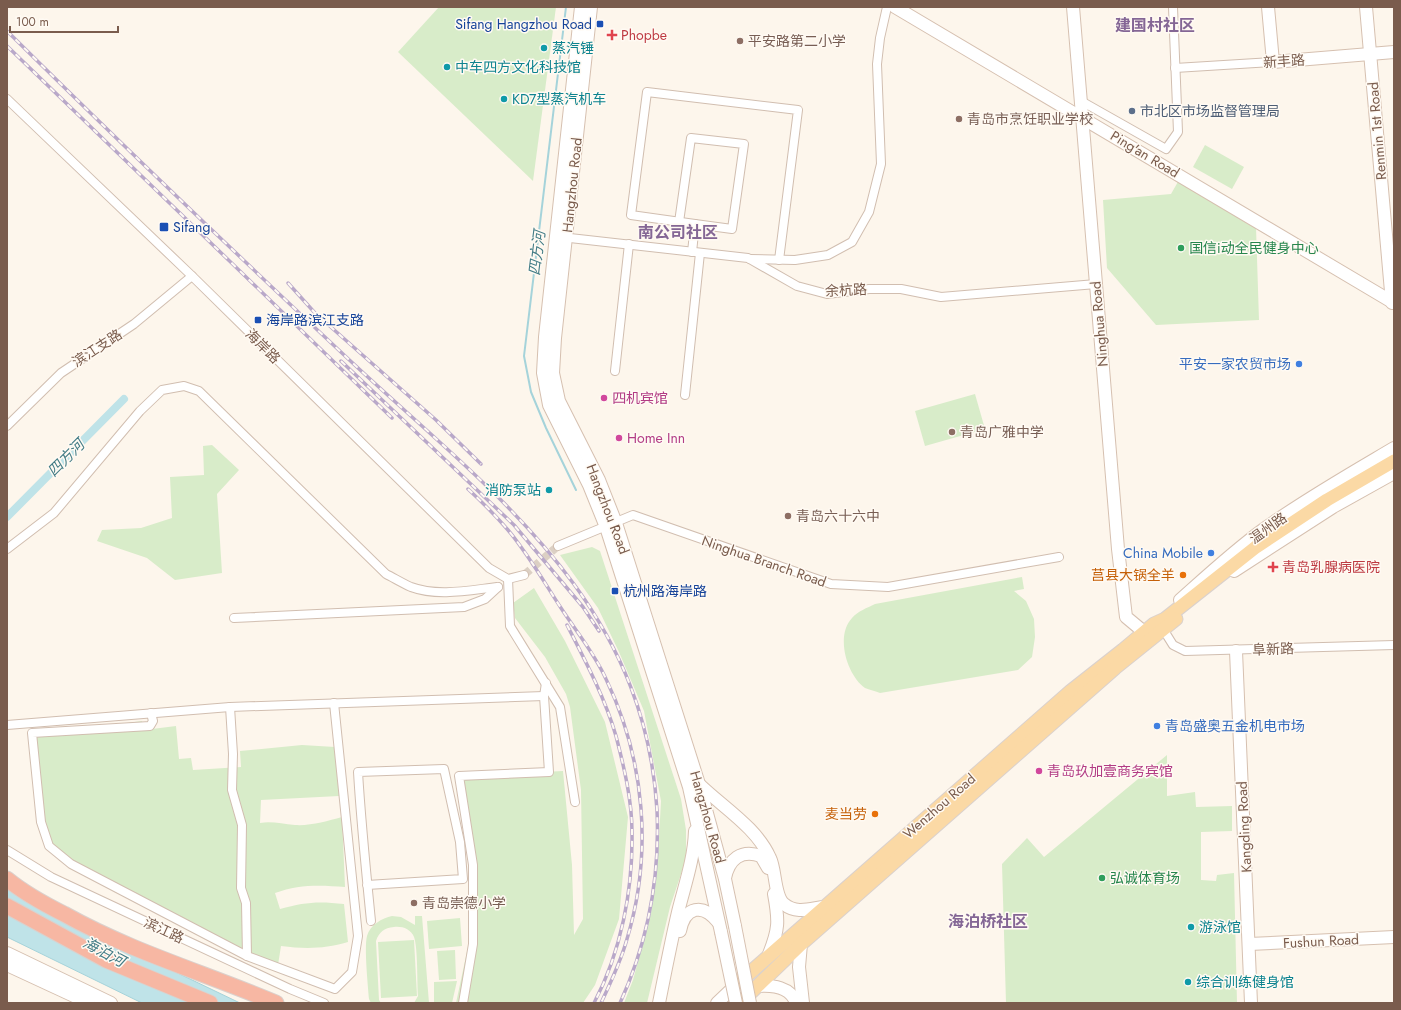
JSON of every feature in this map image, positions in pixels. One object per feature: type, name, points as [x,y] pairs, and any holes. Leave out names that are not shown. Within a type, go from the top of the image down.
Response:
[{"type":"highway","points":[[7,879],[44,904],[115,940],[152,956],[241,988],[276,1003]]},
{"type":"highway","points":[[7,889],[46,913],[111,947],[204,985],[256,1003]]},
{"type":"highway","points":[[7,906],[106,960],[210,1003]]},
{"type":"highway","points":[[7,914],[80,955],[113,970],[151,985],[210,1003]]},
{"type":"main road","name":"Hangzhou Road","points":[[561,237],[581,7]]},
{"type":"main road","name":"Hangzhou Road","points":[[591,7],[543,364],[546,395],[552,410],[611,525],[699,784],[725,880],[734,926],[742,1003]]},
{"type":"main road","name":"Ping'an Road","points":[[895,7],[1082,116],[1393,303]]},
{"type":"main road","name":"Ninghua Road","points":[[1072,7],[1126,618],[1153,628]]},
{"type":"main road","points":[[1268,7],[1273,62]]},
{"type":"main road","name":"Renmin 1st Road","points":[[1366,7],[1393,303]]},
{"type":"main road","name":"新丰路","points":[[1273,62],[1394,52]]},
{"type":"main road","name":"温州路","points":[[1153,628],[1231,555],[1264,529],[1316,494],[1394,448]]},
{"type":"main road","points":[[1256,547],[1327,500],[1394,461]]},
{"type":"main road","name":"温州路","points":[[1226,577],[1333,507],[1394,473]]},
{"type":"main road","name":"Hangzhou Road","points":[[611,525],[686,778],[720,927],[742,1003]]},
{"type":"main road","name":"温州路","points":[[1153,628],[1256,547]]},
{"type":"main road","name":"温州路","points":[[1153,628],[1202,599],[1256,547]]},
{"type":"main road","name":"Wenzhou Road","points":[[737,984],[769,954],[1071,691],[1153,628]]},
{"type":"main road","name":"Wenzhou Road","points":[[742,1003],[802,944],[1115,668],[1153,628]]},
{"type":"main road","name":"Kangding Road","points":[[1236,651],[1251,1003]]},
{"type":"main road","points":[[699,784],[755,835],[763,845],[771,859],[779,897],[783,903],[796,910],[822,908]]},
{"type":"main road","points":[[659,1003],[672,940],[694,850],[695,813]]},
{"type":"main road","points":[[725,880],[730,863],[737,855],[754,853],[761,856],[766,861],[778,916],[778,930],[769,954]]},
{"type":"main road","points":[[667,1003],[684,918],[692,911],[702,910],[710,913],[720,927]]},
{"type":"main road","name":"Fushun Road","points":[[1249,944],[1394,937]]},
{"type":"main road","points":[[802,944],[799,966],[803,1003]]},
{"type":"main road","points":[[7,953],[110,1002]]},
{"type":"main road","points":[[7,965],[89,1003]]},
{"type":"main road","points":[[717,1003],[737,984]]},
{"type":"main road","points":[[758,986],[769,985],[788,992],[796,1003]]},
{"type":"street","points":[[748,258],[795,260],[828,255],[852,242],[870,212],[882,164],[877,64],[886,7]]},
{"type":"street","points":[[1081,101],[1166,148],[1178,132],[1173,7]]},
{"type":"street","name":"新丰路","points":[[1175,68],[1273,62]]},
{"type":"street","points":[[679,222],[691,138],[744,144],[732,229],[679,222],[630,215],[647,92],[798,110],[779,260]]},
{"type":"street","name":"海岸路","points":[[7,99],[192,276],[488,568],[508,579]]},
{"type":"street","points":[[685,395],[696,252],[695,224]]},
{"type":"street","name":"余杭路","points":[[561,237],[748,258],[797,286],[827,294],[869,289],[901,289],[940,297],[1096,284]]},
{"type":"street","points":[[615,371],[629,244]]},
{"type":"street","name":"滨江支路","points":[[7,426],[61,373],[134,324],[192,276]]},
{"type":"street","points":[[7,549],[54,513],[140,411],[162,390],[184,386],[199,391],[386,574],[412,587],[428,591],[447,592],[498,587]]},
{"type":"street","name":"Ninghua Branch Road","points":[[611,525],[633,515],[831,584],[888,587],[1059,557]]},
{"type":"street","points":[[558,546],[611,525]]},
{"type":"street","points":[[234,618],[464,607],[485,599],[508,579],[524,575]]},
{"type":"street","points":[[508,579],[510,626],[560,707],[575,802]]},
{"type":"street","name":"阜新路","points":[[1153,628],[1173,645],[1185,651],[1236,651],[1394,645]]},
{"type":"street","points":[[463,1003],[473,944],[473,865],[459,776],[549,772],[544,696],[546,683]]},
{"type":"street","points":[[7,725],[230,707],[544,696]]},
{"type":"street","points":[[151,713],[152,721],[150,726],[32,733],[41,822],[49,846],[71,864],[247,956],[335,989],[352,972],[358,936],[334,703]]},
{"type":"street","points":[[230,707],[233,754],[232,790],[242,825],[241,888],[246,903],[247,956]]},
{"type":"street","points":[[367,885],[463,879],[460,842],[444,769],[358,772],[361,819],[367,885],[371,921]]},
{"type":"street","points":[[346,820],[361,819]]},
{"type":"street","name":"滨江路","points":[[7,850],[58,880],[290,990],[324,1003]]},
{"type":"street","points":[[62,991],[78,1003]]},
{"type":"green space","points":[[439,7],[556,7],[533,181],[398,52]]},
{"type":"green space","points":[[1205,145],[1244,167],[1232,189],[1193,167]]},
{"type":"green space","name":"国信i动全民健身中心","points":[[1179,180],[1256,227],[1259,320],[1156,325],[1107,268],[1103,200],[1171,194]]},
{"type":"green space","points":[[975,394],[985,429],[925,446],[915,411]]},
{"type":"green space","points":[[212,445],[239,470],[217,494],[222,573],[175,580],[147,558],[97,541],[102,530],[141,528],[172,518],[170,477],[204,475],[203,446]]},
{"type":"green space","points":[[592,547],[600,551],[681,799],[686,830],[686,859],[670,907],[647,1003],[624,1003],[633,980],[651,913],[658,855],[661,801],[644,711],[619,652],[598,608],[560,555]]},
{"type":"green space","points":[[1022,577],[1024,589],[1014,591],[1026,601],[1034,619],[1035,637],[1032,657],[1018,670],[880,693],[865,688],[853,674],[848,665],[844,645],[844,635],[847,626],[854,616],[875,604]]},
{"type":"green space","points":[[534,588],[565,641],[605,722],[628,817],[619,919],[595,985],[583,1003],[456,1003],[468,947],[469,867],[459,776],[563,771],[572,865],[574,935],[583,919],[581,790],[570,707],[566,694],[545,657],[515,618],[513,603]]},
{"type":"green space","points":[[142,721],[144,730],[176,726],[179,759],[191,758],[193,770],[241,767],[240,751],[302,745],[335,747],[339,796],[261,800],[260,823],[269,822],[307,825],[342,817],[345,887],[310,886],[293,888],[275,893],[280,909],[312,903],[344,904],[348,942],[314,948],[281,946],[278,965],[190,924],[71,864],[49,846],[41,822],[34,735]]},
{"type":"green space","name":"弘诚体育场","points":[[1167,755],[1167,796],[1195,792],[1196,807],[1232,806],[1232,831],[1201,832],[1201,880],[1216,881],[1217,875],[1234,873],[1237,1003],[1006,1003],[1002,864],[1027,838],[1044,857]]},
{"type":"green space","points":[[392,916],[401,917],[415,925],[415,916],[422,916],[429,1003],[414,1003],[418,996],[415,942],[411,932],[400,927],[385,929],[377,938],[379,1000],[381,1003],[371,1003],[369,999],[366,957],[367,936],[374,925],[384,918]]},
{"type":"green space","points":[[460,918],[462,946],[429,949],[427,921]]},
{"type":"green space","points":[[414,940],[417,996],[381,998],[378,942]]},
{"type":"green space","points":[[455,950],[456,979],[439,980],[437,951]]},
{"type":"green space","points":[[457,981],[452,1003],[434,1003],[434,982]]},
{"type":"water","name":"海泊河","points":[[7,886],[63,918],[240,1003],[142,1003],[7,937]]},
{"type":"waterway","name":"四方河","points":[[566,7],[524,356],[531,392],[546,428],[576,490]]},
{"type":"waterway","name":"四方河","points":[[7,517],[124,399]]},
{"type":"tunnel","points":[[524,575],[558,546]]},
{"type":"railway","points":[[7,31],[258,274],[501,500],[548,552],[589,607],[622,667],[646,734],[657,810],[656,860],[650,909],[638,957],[620,1003]]},
{"type":"railway","points":[[7,46],[392,418]]},
{"type":"railway","points":[[288,283],[315,313],[436,420],[481,464]]},
{"type":"railway","points":[[341,361],[514,525],[583,607],[599,631]]},
{"type":"railway","points":[[468,489],[494,514],[515,539],[591,652],[606,679],[619,710],[629,742],[637,774],[641,807],[642,840],[640,873],[635,906],[625,947],[601,1003]]},
{"type":"railway","points":[[567,625],[594,679],[616,736],[625,772],[632,820],[632,854],[628,898],[624,920],[611,963],[594,1003]]},
{"type":"place","name":"Sifang Hangzhou Road","points":[[600,24]]},
{"type":"place","name":"Phopbe","points":[[612,35]]},
{"type":"place","name":"平安路第二小学","points":[[740,41]]},
{"type":"place","name":"蒸汽锤","points":[[544,48]]},
{"type":"place","name":"中车四方文化科技馆","points":[[447,67]]},
{"type":"place","name":"KD7型蒸汽机车","points":[[504,99]]},
{"type":"place","name":"市北区市场监督管理局","points":[[1132,111]]},
{"type":"place","name":"青岛市烹饪职业学校","points":[[959,119]]},
{"type":"place","name":"Sifang","points":[[164,227]]},
{"type":"place","name":"国信i动全民健身中心","points":[[1181,248]]},
{"type":"place","name":"海岸路滨江支路","points":[[258,320]]},
{"type":"place","name":"平安一家农贸市场","points":[[1299,364]]},
{"type":"place","name":"四机宾馆","points":[[604,398]]},
{"type":"place","name":"青岛广雅中学","points":[[952,432]]},
{"type":"place","name":"Home Inn","points":[[619,438]]},
{"type":"place","name":"消防泵站","points":[[549,490]]},
{"type":"place","name":"青岛六十六中","points":[[788,516]]},
{"type":"place","name":"China Mobile","points":[[1211,553]]},
{"type":"place","name":"青岛乳腺病医院","points":[[1273,567]]},
{"type":"place","name":"莒县大锅全羊","points":[[1183,575]]},
{"type":"place","name":"杭州路海岸路","points":[[615,591]]},
{"type":"place","name":"青岛盛奥五金机电市场","points":[[1157,726]]},
{"type":"place","name":"青岛玖加壹商务宾馆","points":[[1039,771]]},
{"type":"place","name":"麦当劳","points":[[875,814]]},
{"type":"place","name":"弘诚体育场","points":[[1102,878]]},
{"type":"place","name":"青岛崇德小学","points":[[414,903]]},
{"type":"place","name":"游泳馆","points":[[1191,927]]},
{"type":"place","name":"综合训练健身馆","points":[[1188,982]]},
{"type":"district","name":"建国村社区","points":[[1155,25]]},
{"type":"district","name":"南公司社区","points":[[678,232]]},
{"type":"district","name":"海泊桥社区","points":[[988,921]]}]
